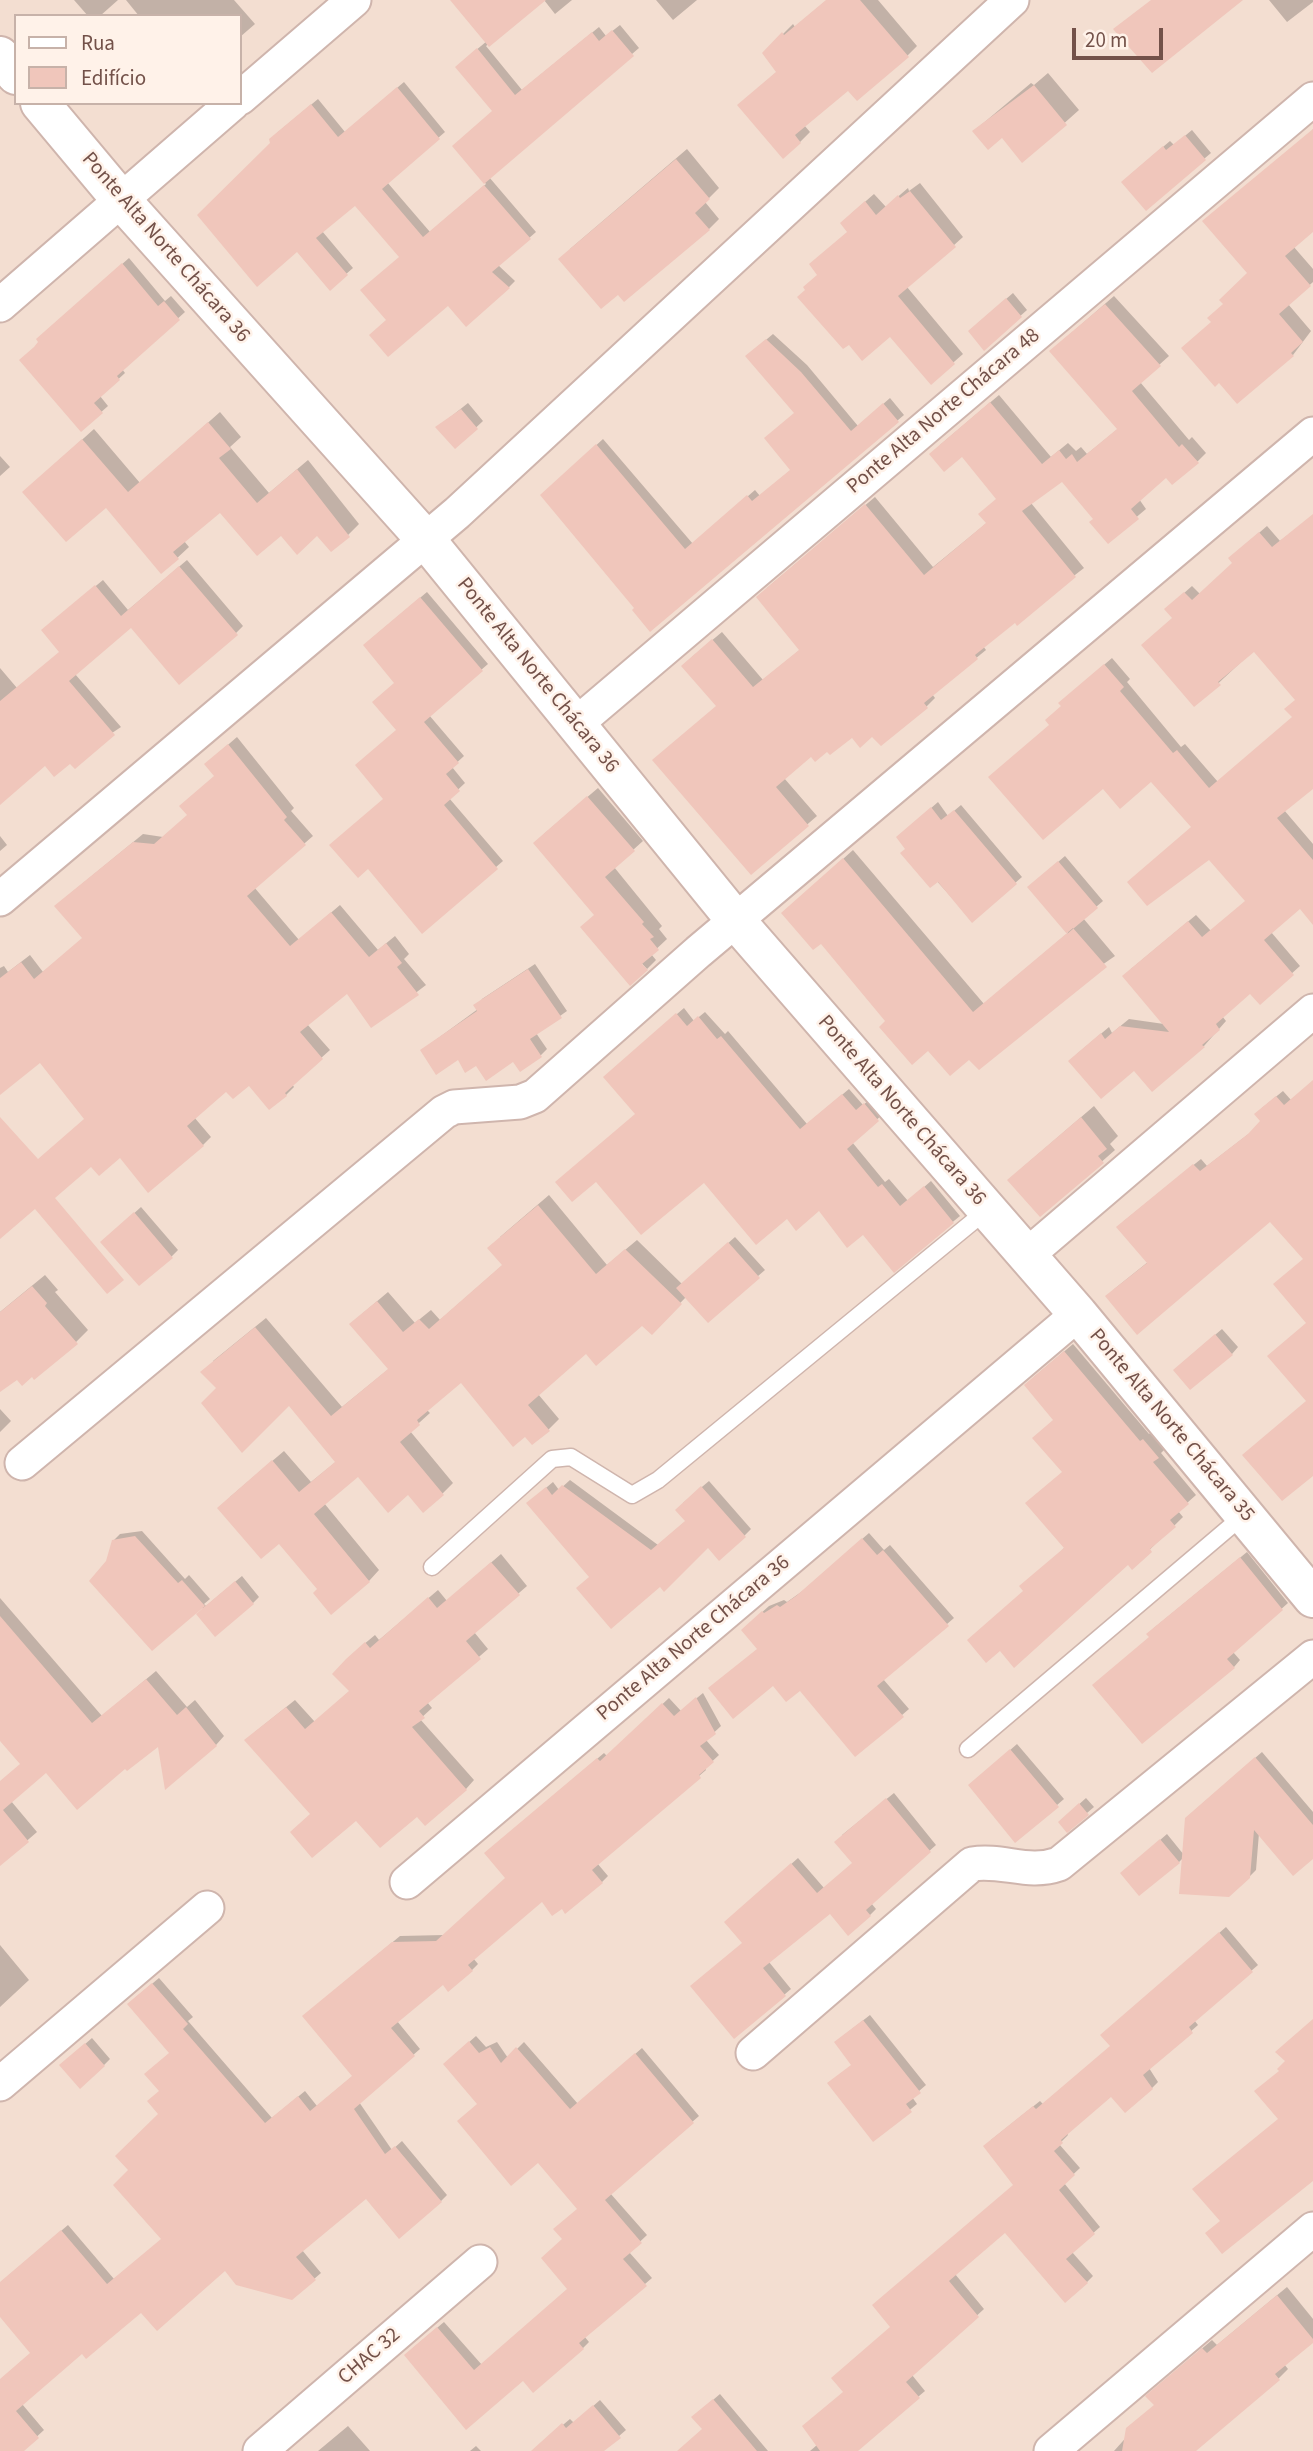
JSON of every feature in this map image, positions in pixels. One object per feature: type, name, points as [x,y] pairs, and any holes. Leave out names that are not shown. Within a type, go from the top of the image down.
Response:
[{"type":"street","points":[[242,96],[354,0]]},
{"type":"street","points":[[0,899],[426,540],[1012,0]]},
{"type":"street","points":[[0,56],[14,73]]},
{"type":"street","name":"Ponte Alta Norte Chácara 48","points":[[576,724],[1313,99]]},
{"type":"street","name":"Ponte Alta Norte Chácara 36","points":[[42,105],[122,201],[426,540],[737,922],[1026,1256]]},
{"type":"street","points":[[0,305],[231,105]]},
{"type":"street","points":[[22,1464],[444,1112],[453,1107],[520,1102],[535,1096],[1313,434]]},
{"type":"street","points":[[1026,1256],[1313,1011]]},
{"type":"street","name":"Ponte Alta Norte Chácara 35","points":[[1026,1256],[1078,1314],[1311,1593]]},
{"type":"street","name":"Ponte Alta Norte Chácara 36","points":[[407,1882],[1078,1314]]},
{"type":"street","points":[[753,2053],[972,1864],[1002,1863],[1024,1870],[1044,1870],[1059,1864],[1313,1657]]},
{"type":"street","points":[[0,2084],[207,1908]]},
{"type":"street","points":[[1051,2451],[1313,2229]]},
{"type":"street","name":"CHAC 32","points":[[260,2451],[480,2262]]},
{"type":"lane","points":[[432,1567],[552,1459],[571,1457],[632,1495],[658,1480],[987,1210]]},
{"type":"lane","points":[[968,1749],[1244,1515]]},
{"type":"shaded area","points":[[0,0],[1313,0],[1313,2451],[0,2451]]},
{"type":"building","points":[[450,0],[546,0],[489,47]]},
{"type":"building","points":[[826,0],[860,0],[909,57],[857,101],[848,91],[795,135],[801,143],[783,159],[737,105],[776,72],[762,53],[782,32],[784,35]]},
{"type":"building","points":[[1151,0],[1243,0],[1152,73],[1113,29]]},
{"type":"building","points":[[612,30],[634,56],[484,184],[452,146],[492,111],[455,67],[477,48],[515,95],[592,32],[599,41]]},
{"type":"building","points":[[1034,85],[1067,125],[1022,163],[1002,138],[988,150],[972,131]]},
{"type":"building","points":[[397,87],[440,139],[382,189],[423,237],[484,185],[531,239],[492,272],[510,288],[466,327],[448,306],[388,357],[369,335],[386,320],[360,290],[399,257],[355,206],[316,238],[348,275],[330,291],[297,252],[257,287],[197,215],[270,143],[269,139],[311,104],[338,137]]},
{"type":"building","points":[[1313,129],[1313,232],[1285,256],[1311,286],[1279,314],[1303,342],[1291,353],[1294,356],[1237,404],[1219,383],[1215,387],[1181,348],[1211,322],[1207,318],[1223,304],[1219,300],[1247,273],[1202,221]]},
{"type":"building","points":[[1185,135],[1206,160],[1146,211],[1121,182],[1163,146],[1166,150]]},
{"type":"building","points":[[676,159],[710,199],[695,213],[710,230],[624,302],[618,295],[601,309],[558,259]]},
{"type":"building","points":[[910,191],[956,247],[898,296],[955,364],[931,385],[890,337],[862,361],[849,345],[843,349],[797,297],[805,290],[803,287],[817,275],[809,264],[847,232],[840,223],[865,201],[876,215],[898,195],[900,198]]},
{"type":"building","points":[[122,263],[158,306],[164,301],[180,320],[117,376],[120,380],[94,403],[103,413],[81,432],[19,360],[34,347],[38,342],[36,339]]},
{"type":"building","points":[[1006,298],[1022,317],[984,351],[968,331]]},
{"type":"building","points":[[1105,304],[1161,366],[1132,391],[1179,447],[1182,444],[1199,463],[1172,485],[1166,478],[1131,509],[1139,519],[1108,544],[1089,522],[1093,519],[1062,482],[1022,511],[1076,577],[1017,626],[1015,623],[975,655],[978,659],[924,703],[928,708],[881,746],[872,737],[860,748],[852,738],[830,755],[827,752],[815,762],[811,757],[776,787],[809,826],[751,875],[652,760],[716,706],[681,666],[712,639],[753,687],[799,650],[756,597],[865,504],[924,575],[986,523],[978,514],[996,499],[962,457],[944,472],[929,454],[990,402],[1042,464],[1059,450],[1066,459],[1072,454],[1077,462],[1117,429],[1049,351]]},
{"type":"building","points":[[766,339],[801,372],[851,431],[883,403],[899,422],[650,632],[632,610],[634,608],[540,495],[596,444],[685,549],[747,495],[752,501],[790,470],[764,438],[794,413],[745,356]]},
{"type":"building","points":[[461,409],[478,429],[455,449],[435,427]]},
{"type":"building","points":[[208,422],[231,449],[219,458],[257,503],[297,469],[350,537],[331,552],[317,536],[297,555],[281,536],[257,556],[220,513],[173,552],[179,559],[161,574],[106,508],[66,542],[22,492],[82,439],[128,492]]},
{"type":"building","points":[[1313,514],[1313,789],[1277,818],[1313,860],[1313,925],[1300,909],[1264,940],[1294,975],[1260,1005],[1250,994],[1216,1024],[1220,1030],[1202,1045],[1205,1047],[1152,1092],[1134,1071],[1101,1099],[1068,1061],[1101,1033],[1105,1039],[1120,1026],[1169,1032],[1122,976],[1188,921],[1202,937],[1245,901],[1209,860],[1147,906],[1127,882],[1191,827],[1151,782],[1120,809],[1103,789],[1043,840],[988,777],[1049,725],[1045,720],[1061,706],[1058,703],[1104,664],[1124,687],[1120,691],[1173,753],[1177,750],[1209,788],[1292,717],[1284,709],[1295,700],[1254,652],[1218,682],[1221,685],[1194,707],[1141,645],[1172,618],[1164,609],[1184,592],[1192,600],[1232,563],[1228,558],[1259,532],[1272,547]]},
{"type":"building","points":[[179,566],[238,635],[179,685],[131,628],[69,681],[115,735],[75,769],[70,764],[54,777],[45,766],[0,805],[0,701],[59,652],[41,630],[95,585],[121,616]]},
{"type":"building","points":[[420,597],[483,671],[424,722],[459,763],[446,774],[460,791],[444,805],[498,869],[422,934],[368,869],[358,878],[329,845],[383,799],[355,765],[396,730],[372,702],[394,683],[363,645]]},
{"type":"building","points":[[228,744],[287,817],[284,820],[306,845],[247,896],[290,946],[331,912],[369,957],[386,943],[402,963],[397,967],[419,995],[371,1028],[347,994],[300,1032],[323,1059],[285,1093],[287,1096],[269,1110],[249,1086],[233,1099],[226,1092],[187,1126],[204,1146],[148,1193],[120,1158],[99,1176],[91,1167],[55,1198],[124,1280],[107,1294],[35,1209],[0,1239],[0,1117],[38,1159],[84,1119],[40,1063],[0,1095],[0,978],[21,962],[34,979],[82,938],[54,906],[133,842],[154,844],[187,815],[179,806],[214,776],[204,764]]},
{"type":"building","points":[[587,796],[635,851],[605,877],[644,922],[642,924],[654,937],[650,939],[659,950],[642,964],[648,970],[630,986],[580,927],[594,915],[533,843]]},
{"type":"building","points":[[931,807],[941,820],[954,810],[1017,884],[972,923],[938,882],[930,888],[900,853],[905,849],[896,837]]},
{"type":"building","points":[[843,858],[973,1012],[1073,928],[1107,967],[979,1070],[969,1060],[950,1076],[928,1051],[912,1065],[879,1027],[885,1021],[821,944],[813,950],[781,913]]},
{"type":"building","points":[[1058,861],[1098,908],[1067,934],[1027,887]]},
{"type":"building","points":[[528,969],[562,1018],[530,1039],[542,1057],[520,1072],[513,1062],[486,1081],[476,1066],[465,1073],[458,1060],[436,1075],[420,1050],[477,1011],[473,1005]]},
{"type":"building","points":[[676,1013],[687,1026],[698,1016],[717,1039],[721,1036],[800,1129],[842,1094],[856,1110],[864,1103],[879,1121],[847,1149],[878,1187],[882,1184],[900,1206],[924,1186],[954,1223],[894,1273],[863,1235],[847,1248],[819,1211],[796,1231],[787,1219],[756,1245],[704,1183],[641,1235],[596,1182],[572,1202],[555,1182],[635,1114],[603,1077]]},
{"type":"building","points":[[1313,1080],[1313,1476],[1282,1501],[1242,1455],[1306,1401],[1267,1356],[1306,1323],[1273,1284],[1303,1259],[1270,1222],[1137,1335],[1105,1296],[1147,1263],[1116,1227],[1193,1164],[1200,1171],[1248,1134],[1260,1121],[1254,1114],[1276,1096],[1284,1105]]},
{"type":"building","points":[[1081,1117],[1107,1149],[1098,1156],[1104,1163],[1040,1217],[1007,1180]]},
{"type":"building","points":[[538,1205],[596,1274],[625,1249],[682,1304],[652,1335],[642,1326],[596,1366],[586,1354],[528,1405],[550,1431],[532,1445],[525,1437],[513,1447],[461,1383],[417,1420],[420,1425],[400,1442],[444,1495],[423,1513],[408,1495],[388,1513],[358,1477],[314,1514],[370,1582],[331,1615],[313,1593],[317,1589],[279,1544],[261,1559],[217,1508],[272,1460],[299,1492],[335,1462],[289,1406],[242,1453],[201,1403],[216,1388],[200,1372],[255,1327],[331,1416],[388,1369],[349,1324],[377,1301],[403,1332],[419,1319],[429,1329],[502,1265],[487,1248]]},
{"type":"building","points":[[134,1212],[173,1258],[139,1286],[100,1242]]},
{"type":"building","points":[[728,1242],[760,1278],[708,1323],[676,1288]]},
{"type":"building","points":[[32,1286],[47,1303],[45,1306],[78,1344],[34,1380],[32,1377],[22,1386],[17,1380],[0,1392],[0,1312]]},
{"type":"building","points":[[1215,1334],[1233,1355],[1190,1390],[1173,1370]]},
{"type":"building","points":[[1064,1351],[1140,1441],[1143,1439],[1159,1458],[1153,1462],[1189,1504],[1170,1520],[1176,1527],[1150,1549],[1152,1552],[1132,1570],[1128,1565],[1014,1668],[1000,1651],[986,1663],[967,1640],[1023,1591],[1019,1586],[1064,1548],[1025,1503],[1062,1472],[1032,1438],[1053,1420],[1024,1385]]},
{"type":"building","points":[[562,1485],[651,1550],[685,1521],[675,1510],[701,1486],[746,1537],[719,1561],[708,1548],[664,1592],[660,1587],[611,1629],[576,1588],[589,1577],[526,1503],[546,1487],[552,1495]]},
{"type":"building","points":[[135,1536],[178,1583],[182,1580],[205,1606],[152,1651],[89,1581],[106,1561],[112,1540]]},
{"type":"building","points":[[862,1538],[877,1555],[883,1550],[949,1626],[877,1686],[904,1717],[855,1757],[800,1691],[786,1702],[773,1686],[733,1719],[708,1688],[757,1649],[741,1630],[762,1611],[764,1613],[777,1605],[780,1607],[796,1596]]},
{"type":"building","points":[[1240,1557],[1283,1610],[1227,1659],[1235,1668],[1142,1744],[1092,1685],[1149,1637],[1146,1634]]},
{"type":"building","points":[[491,1562],[520,1595],[466,1641],[481,1659],[419,1711],[425,1718],[412,1727],[467,1790],[425,1826],[417,1817],[380,1848],[356,1821],[312,1858],[290,1832],[310,1814],[244,1740],[286,1707],[305,1729],[349,1691],[332,1674],[346,1659],[365,1642],[370,1648],[428,1597],[437,1608]]},
{"type":"building","points":[[235,1581],[254,1604],[215,1637],[196,1614]]},
{"type":"building","points":[[0,1616],[92,1723],[146,1679],[177,1715],[186,1707],[217,1746],[165,1790],[158,1747],[127,1771],[125,1769],[77,1810],[46,1773],[3,1810],[29,1842],[0,1866],[0,1781],[20,1764],[0,1741]]},
{"type":"building","points":[[696,1697],[716,1734],[700,1746],[714,1762],[699,1775],[701,1778],[592,1870],[603,1883],[565,1914],[562,1909],[552,1916],[542,1902],[468,1965],[473,1971],[448,1992],[443,1985],[391,2028],[415,2056],[354,2109],[385,2154],[395,2146],[442,2202],[399,2239],[366,2199],[296,2257],[316,2280],[292,2300],[236,2285],[225,2271],[157,2331],[141,2313],[86,2359],[82,2354],[16,2411],[39,2438],[24,2451],[0,2451],[0,2379],[30,2353],[0,2317],[0,2282],[61,2230],[107,2284],[161,2239],[113,2185],[128,2170],[115,2156],[158,2114],[147,2101],[159,2091],[144,2074],[169,2053],[127,2004],[152,1983],[188,2024],[183,2029],[265,2123],[298,2096],[310,2111],[352,2076],[302,2016],[392,1942],[436,1941],[505,1878],[484,1853],[597,1758],[600,1761],[662,1703],[674,1716]]},
{"type":"building","points":[[1010,1749],[1059,1807],[1015,1843],[968,1785]]},
{"type":"building","points":[[1255,1757],[1313,1825],[1313,1859],[1293,1876],[1254,1830],[1250,1878],[1229,1897],[1179,1894],[1185,1818]]},
{"type":"building","points":[[886,1798],[931,1852],[866,1910],[871,1916],[848,1936],[830,1914],[763,1968],[786,1996],[734,2039],[690,1986],[742,1943],[724,1922],[791,1863],[817,1893],[852,1863],[834,1842]]},
{"type":"building","points":[[1079,1803],[1089,1815],[1067,1833],[1058,1822]]},
{"type":"building","points":[[1160,1839],[1180,1863],[1139,1896],[1120,1873]]},
{"type":"building","points":[[1219,1932],[1253,1972],[1189,2027],[1193,2033],[1143,2075],[1153,2089],[1125,2113],[1111,2097],[1061,2140],[1063,2143],[1054,2151],[1075,2175],[1059,2190],[1095,2234],[1066,2259],[1088,2283],[1065,2303],[1005,2233],[949,2281],[979,2317],[906,2382],[920,2398],[858,2451],[820,2451],[802,2426],[843,2392],[831,2378],[890,2327],[872,2305],[1013,2185],[983,2146],[1033,2106],[1036,2109],[1110,2046],[1100,2035]]},
{"type":"building","points":[[1313,2019],[1313,2181],[1222,2254],[1205,2233],[1220,2221],[1192,2189],[1278,2119],[1254,2091],[1279,2071],[1277,2069],[1285,2061],[1275,2052]]},
{"type":"building","points":[[863,2020],[921,2093],[906,2104],[912,2112],[873,2142],[827,2083],[851,2065],[834,2042]]},
{"type":"building","points":[[469,2041],[479,2053],[490,2047],[501,2063],[516,2047],[570,2109],[635,2053],[694,2123],[605,2200],[642,2243],[623,2259],[647,2286],[579,2343],[584,2349],[533,2393],[523,2381],[466,2430],[404,2355],[437,2327],[474,2370],[567,2289],[541,2258],[562,2239],[553,2229],[577,2209],[538,2163],[511,2186],[457,2121],[477,2104],[443,2064]]},
{"type":"building","points":[[85,2043],[105,2066],[80,2089],[59,2065]]},
{"type":"building","points":[[1277,2295],[1313,2339],[1313,2343],[1275,2374],[1280,2380],[1196,2451],[1122,2451],[1126,2428],[1154,2405],[1145,2396],[1202,2348],[1207,2353]]},
{"type":"building","points":[[713,2399],[757,2451],[677,2451],[702,2429],[691,2417]]},
{"type":"building","points":[[593,2405],[621,2438],[604,2451],[531,2451],[562,2423],[566,2428]]}]
